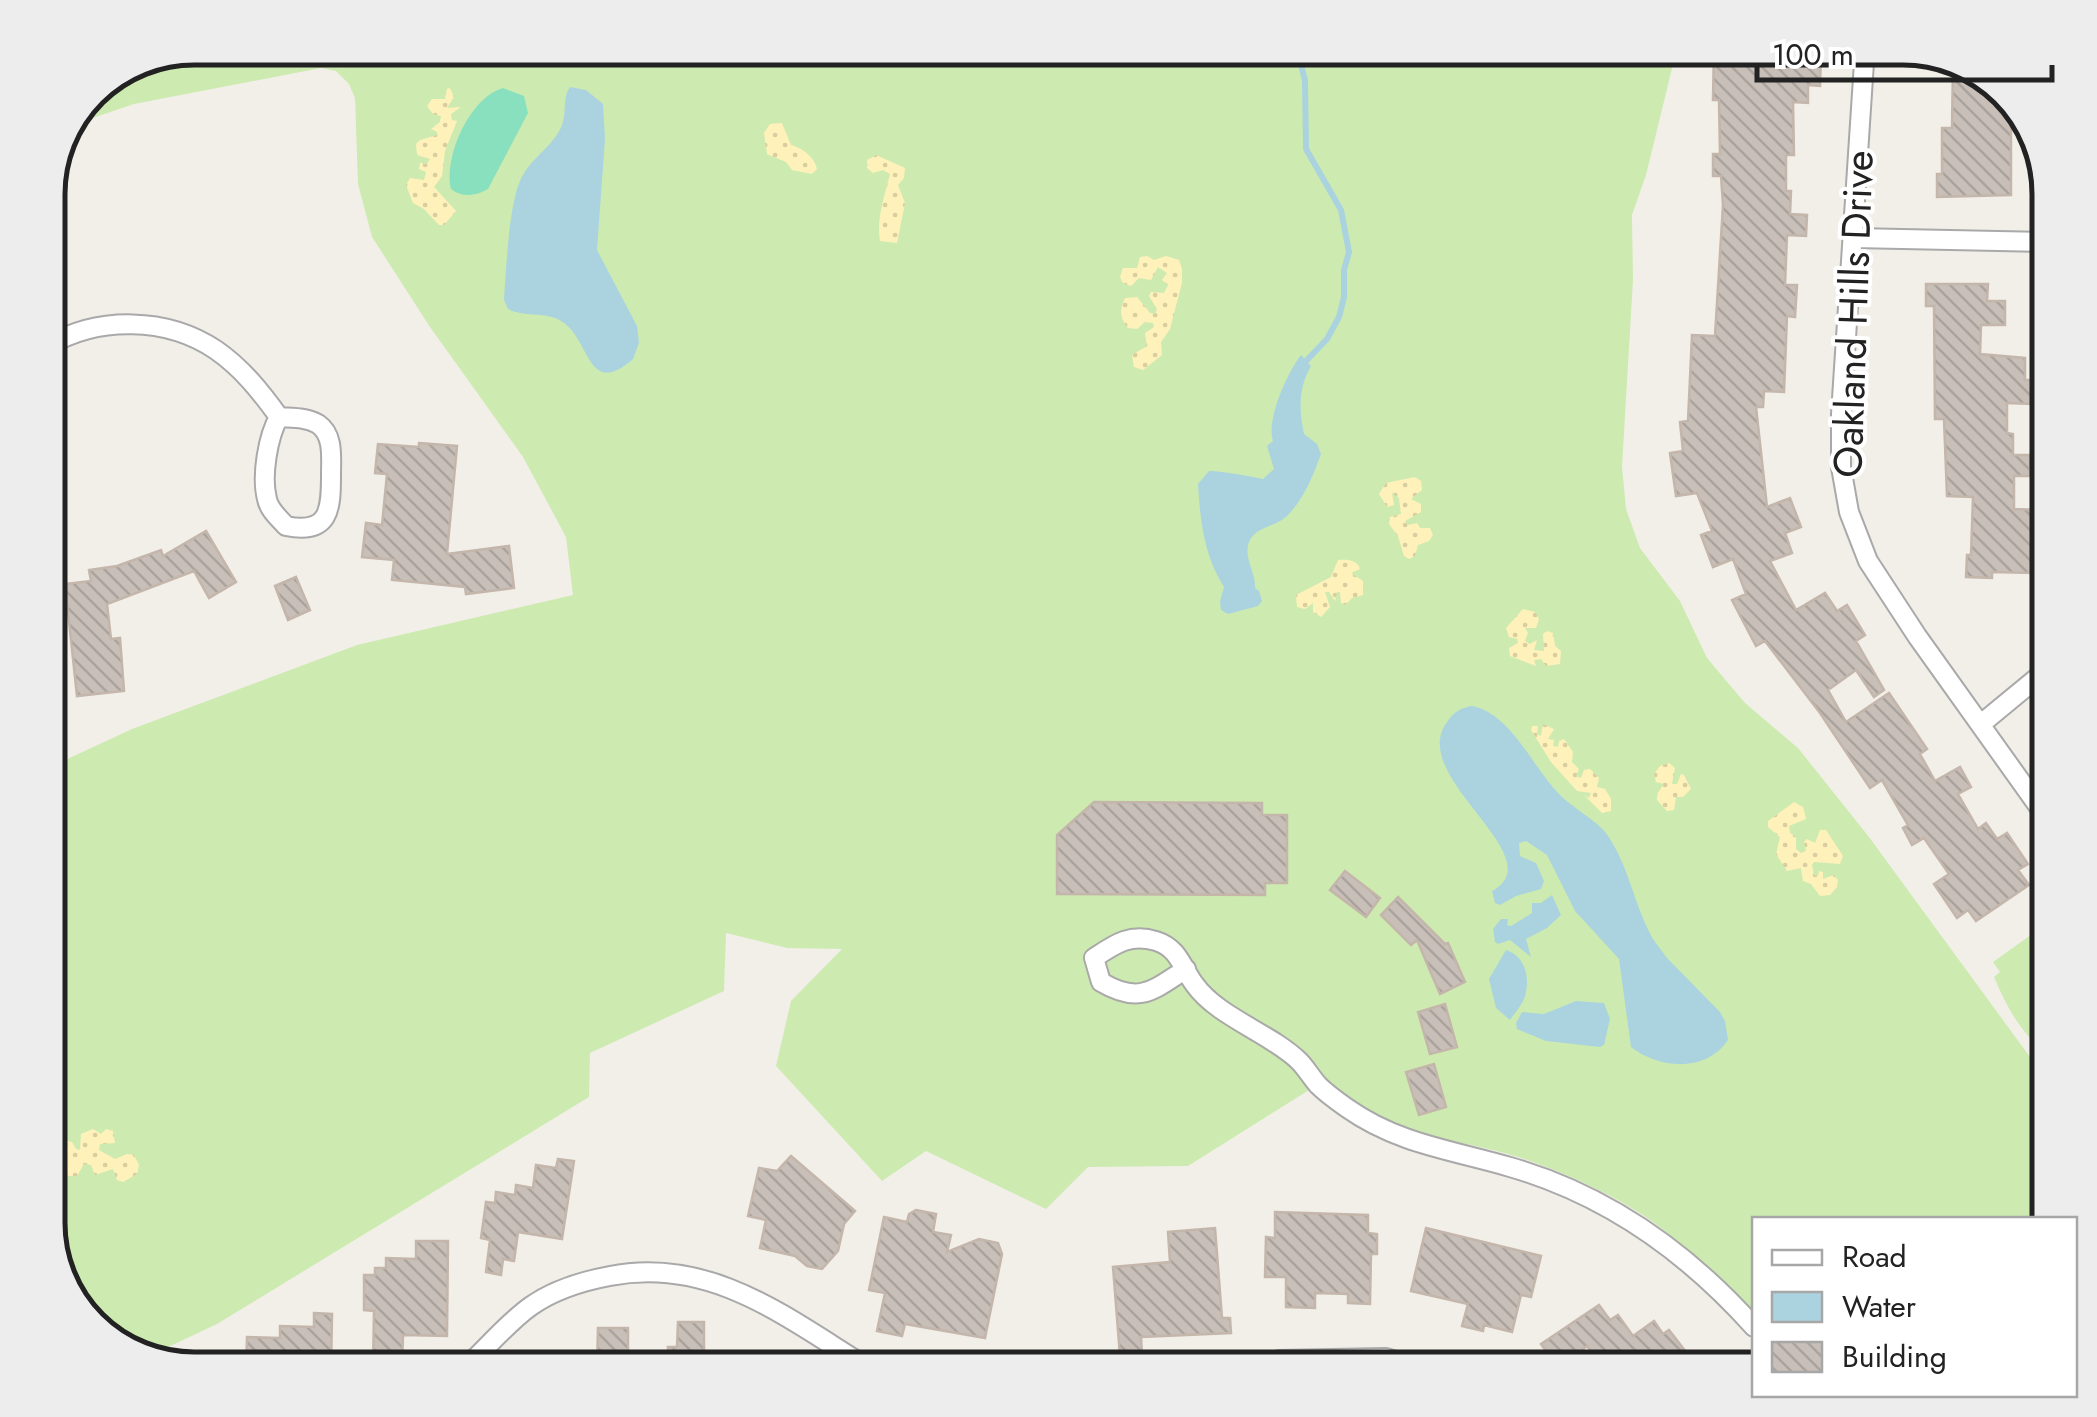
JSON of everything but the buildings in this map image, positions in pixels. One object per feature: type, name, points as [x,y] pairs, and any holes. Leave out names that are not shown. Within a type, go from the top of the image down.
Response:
[{"type":"street","name":"Oakland Hills Drive","points":[[1864,65],[1841,414],[1841,467],[1849,512],[1868,561],[2032,795]]},
{"type":"street","points":[[1854,238],[2032,242]]},
{"type":"street","points":[[65,338],[83,329],[112,324],[137,324],[178,333],[214,349],[237,367],[280,417]]},
{"type":"street","points":[[280,417],[304,418],[321,426],[331,444],[331,508],[313,527],[286,526],[266,497],[268,442],[280,417]]},
{"type":"street","points":[[1981,724],[2032,683]]},
{"type":"street","points":[[1186,969],[1153,992],[1129,995],[1101,982],[1094,958],[1123,940],[1139,938],[1173,950],[1186,969],[1195,986],[1300,1062],[1317,1084],[1360,1117],[1410,1142],[1513,1168],[1590,1198],[1628,1218],[1676,1251],[1752,1325]]},
{"type":"street","points":[[483,1352],[531,1306],[581,1282],[636,1271],[690,1274],[744,1292],[841,1352]]},
{"type":"green space","points":[[194,65],[1673,65],[1632,215],[1633,280],[1622,467],[1626,509],[1640,548],[1680,601],[1707,658],[1745,703],[1798,748],[1869,837],[2032,1060],[2032,1217],[1752,1217],[1752,1317],[1673,1238],[1619,1201],[1541,1165],[1403,1128],[1351,1102],[1325,1080],[1188,1166],[1088,1167],[1046,1209],[926,1151],[882,1181],[776,1066],[791,1001],[842,949],[787,948],[726,933],[724,991],[590,1053],[589,1097],[217,1324],[165,1349],[137,1339],[103,1314],[82,1288],[65,1232],[65,760],[132,729],[357,645],[573,595],[566,537],[523,457],[430,327],[372,237],[358,184],[355,98],[349,84],[336,71],[321,68],[134,104],[89,119],[122,87],[144,75]]},
{"type":"green space","points":[[503,88],[524,96],[528,113],[488,189],[469,195],[455,192],[450,176],[455,145],[480,103]]},
{"type":"green space","points":[[2032,934],[2032,1040],[2010,1010],[1994,977],[2000,972],[1993,962]]},
{"type":"sand","points":[[450,88],[454,97],[447,108],[461,107],[451,114],[452,120],[457,121],[445,151],[442,176],[434,187],[456,211],[444,225],[439,225],[413,203],[406,185],[410,178],[424,180],[426,172],[419,169],[420,163],[427,164],[430,159],[417,155],[416,144],[437,135],[431,129],[441,116],[433,114],[427,106],[432,99],[445,99]]},
{"type":"sand","points":[[782,123],[791,145],[814,161],[817,169],[812,174],[792,170],[786,162],[767,154],[764,133],[770,124]]},
{"type":"sand","points":[[876,155],[905,168],[898,185],[905,203],[897,243],[880,241],[880,216],[890,174],[883,170],[873,173],[867,168],[867,160]]},
{"type":"sand","points":[[1166,256],[1179,260],[1182,283],[1170,329],[1161,342],[1162,355],[1143,370],[1134,367],[1132,355],[1147,346],[1145,333],[1154,327],[1153,323],[1128,328],[1122,306],[1125,298],[1137,297],[1155,314],[1157,309],[1149,296],[1151,292],[1164,293],[1168,285],[1162,280],[1167,273],[1158,267],[1151,280],[1139,278],[1131,286],[1120,277],[1123,268],[1137,268],[1140,257],[1154,260]]},
{"type":"sand","points":[[1415,477],[1421,481],[1422,490],[1411,499],[1421,504],[1421,512],[1405,521],[1408,525],[1417,523],[1420,528],[1430,528],[1433,535],[1418,545],[1415,556],[1409,559],[1389,524],[1390,517],[1401,514],[1399,498],[1392,493],[1394,505],[1387,507],[1379,494],[1386,483]]},
{"type":"sand","points":[[1338,560],[1359,566],[1351,573],[1363,581],[1363,595],[1345,605],[1341,603],[1340,592],[1335,601],[1325,592],[1330,607],[1321,617],[1313,612],[1313,603],[1305,609],[1297,607],[1296,595],[1331,577]]},
{"type":"sand","points":[[1523,609],[1535,612],[1539,619],[1536,628],[1525,628],[1525,641],[1530,644],[1537,640],[1534,650],[1544,651],[1543,634],[1553,633],[1555,646],[1561,651],[1560,664],[1546,666],[1541,659],[1534,660],[1536,666],[1510,656],[1509,648],[1518,643],[1509,637],[1506,628]]},
{"type":"sand","points":[[1543,724],[1554,729],[1548,739],[1554,740],[1553,746],[1558,747],[1564,739],[1573,752],[1572,762],[1579,769],[1576,776],[1581,778],[1584,770],[1590,769],[1599,778],[1597,787],[1605,789],[1611,799],[1611,811],[1602,813],[1584,795],[1589,798],[1591,793],[1577,791],[1551,762],[1531,730],[1538,726],[1537,734],[1541,736]]},
{"type":"sand","points":[[1669,763],[1675,768],[1672,784],[1677,784],[1681,774],[1691,789],[1683,797],[1676,797],[1674,810],[1667,811],[1657,800],[1664,784],[1656,782],[1654,774]]},
{"type":"sand","points":[[1794,802],[1803,807],[1806,819],[1789,826],[1796,837],[1796,849],[1806,851],[1804,842],[1807,839],[1815,843],[1820,830],[1826,830],[1843,856],[1840,864],[1812,865],[1814,875],[1818,876],[1819,871],[1823,872],[1823,879],[1834,875],[1838,880],[1830,895],[1820,896],[1811,884],[1803,881],[1801,868],[1787,871],[1776,854],[1780,837],[1768,827],[1768,821]]},
{"type":"sand","points":[[93,1129],[101,1134],[106,1129],[113,1131],[115,1143],[100,1144],[99,1150],[115,1159],[134,1155],[139,1165],[137,1174],[123,1182],[117,1180],[113,1169],[95,1175],[91,1165],[84,1164],[77,1176],[68,1176],[65,1140],[80,1150],[81,1134]]},
{"type":"water","points":[[570,87],[586,90],[603,104],[605,139],[597,250],[637,326],[639,343],[633,359],[606,373],[597,369],[571,329],[561,321],[515,312],[508,309],[504,300],[518,185],[527,168],[559,132]]},
{"type":"water","points":[[1301,355],[1311,366],[1301,399],[1304,434],[1317,444],[1321,454],[1293,509],[1249,542],[1255,588],[1262,601],[1258,606],[1228,614],[1221,610],[1224,587],[1204,537],[1198,484],[1209,471],[1263,479],[1274,469],[1267,446],[1273,441],[1272,421],[1284,385]]},
{"type":"water","points":[[1472,706],[1498,719],[1558,793],[1606,833],[1653,939],[1725,1021],[1728,1040],[1719,1051],[1695,1063],[1682,1064],[1655,1060],[1631,1047],[1619,959],[1575,911],[1547,855],[1526,841],[1519,843],[1520,856],[1536,863],[1544,881],[1541,889],[1500,905],[1495,903],[1492,891],[1506,876],[1506,858],[1446,767],[1440,744],[1447,722],[1458,711]]},
{"type":"water","points":[[1552,895],[1561,915],[1526,939],[1531,957],[1510,940],[1495,942],[1493,929],[1501,919],[1508,919],[1507,925],[1511,926],[1532,913],[1532,903],[1541,903]]},
{"type":"water","points":[[1506,950],[1522,963],[1527,977],[1524,999],[1510,1020],[1496,1008],[1489,979]]},
{"type":"water","points":[[1576,1001],[1604,1003],[1610,1019],[1604,1045],[1546,1041],[1517,1029],[1522,1012],[1544,1014]]},
{"type":"waterway","points":[[1301,65],[1305,80],[1306,149],[1341,210],[1349,252],[1339,317],[1327,339],[1306,361]]}]
